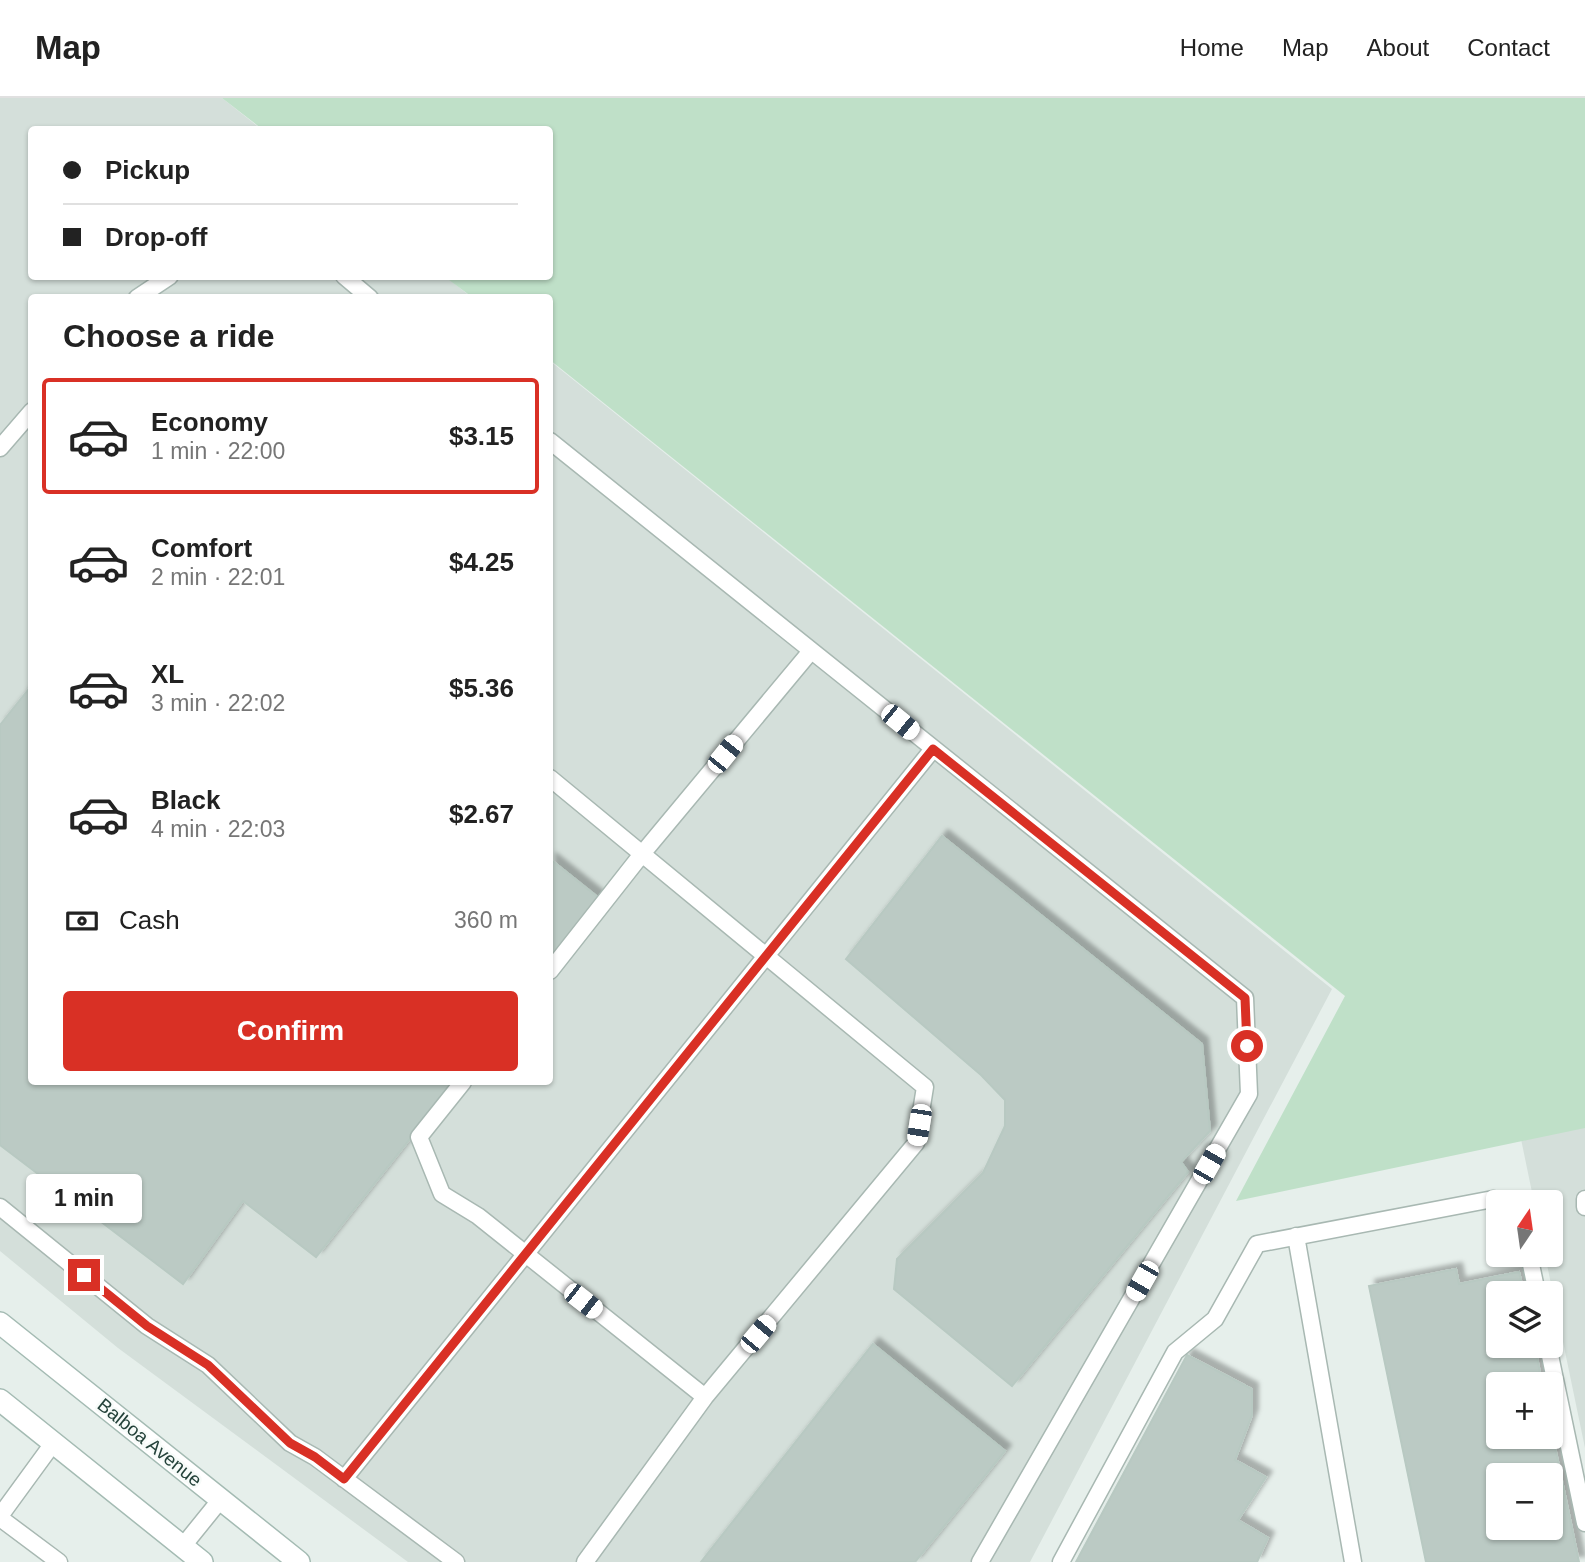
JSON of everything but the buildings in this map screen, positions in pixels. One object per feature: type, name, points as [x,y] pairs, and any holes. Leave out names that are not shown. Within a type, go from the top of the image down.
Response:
[{"type":"main road","name":"Balboa Avenue","points":[[0,1323],[299,1562]]},
{"type":"main road","points":[[0,1400],[202,1562]]},
{"type":"lane","points":[[144,294],[164,280]]},
{"type":"lane","points":[[349,280],[365,294]]},
{"type":"lane","points":[[0,448],[28,416]]},
{"type":"lane","points":[[553,443],[1245,998],[1249,1094],[980,1562]]},
{"type":"lane","points":[[553,967],[642,854],[811,651]]},
{"type":"lane","points":[[344,1479],[933,749]]},
{"type":"lane","points":[[553,780],[925,1087],[916,1143],[705,1397],[585,1562]]},
{"type":"lane","points":[[461,1085],[419,1138],[442,1194],[478,1216],[705,1397]]},
{"type":"lane","points":[[1585,1199],[1585,1207]]},
{"type":"lane","points":[[1060,1562],[1175,1352],[1215,1319],[1257,1244],[1486,1200]]},
{"type":"lane","points":[[0,1207],[147,1326],[208,1365],[290,1443],[315,1457],[456,1562]]},
{"type":"lane","points":[[1296,1236],[1353,1562]]},
{"type":"lane","points":[[1551,1358],[1585,1523]]},
{"type":"lane","points":[[54,1442],[0,1517],[59,1562]]},
{"type":"lane","points":[[183,1546],[221,1499]]},
{"type":"shaded area","points":[[0,98],[222,98],[257,126],[28,126],[28,280],[450,280],[467,294],[28,294],[28,1085],[553,1085],[553,363],[1332,989],[1030,1562],[408,1562],[118,1348],[0,1251]]},
{"type":"shaded area","points":[[1585,1126],[1585,1448],[1563,1342],[1563,1281],[1550,1281],[1547,1267],[1563,1267],[1563,1190],[1532,1190],[1521,1139]]},
{"type":"green space","points":[[222,98],[1585,98],[1585,1128],[1236,1201],[1345,996],[553,362],[553,294],[468,294],[449,280],[553,280],[553,126],[258,126]]},
{"type":"route","points":[[84,1275],[147,1326],[208,1365],[290,1443],[315,1457],[344,1479],[933,749],[1245,998],[1247,1046]]}]
